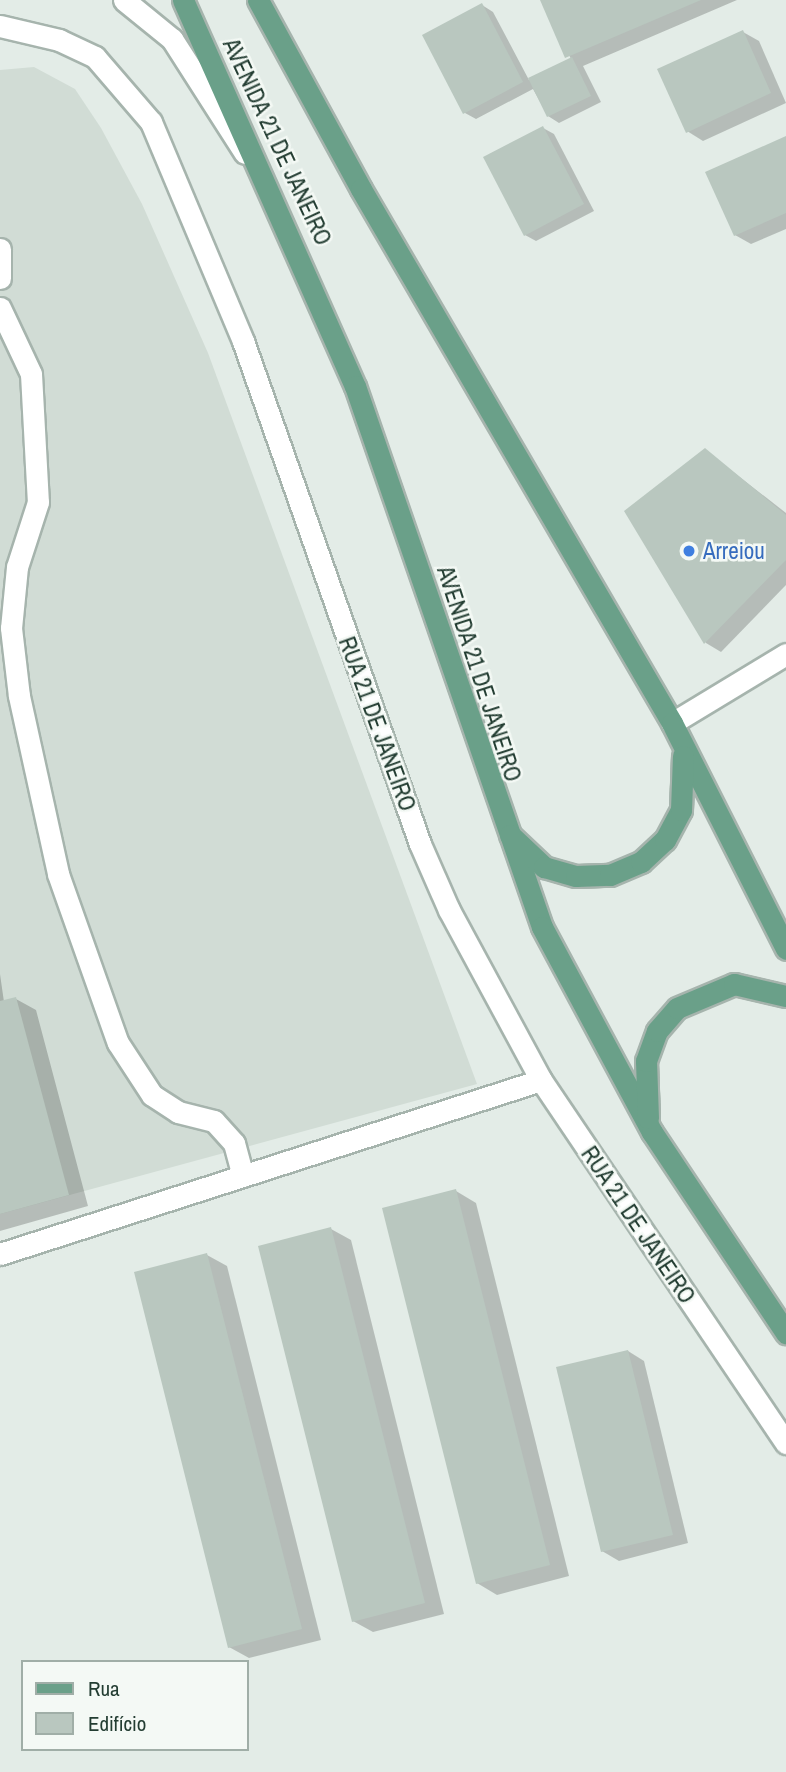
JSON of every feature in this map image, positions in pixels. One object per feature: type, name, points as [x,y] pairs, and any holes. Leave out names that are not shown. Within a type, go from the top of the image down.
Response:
[{"type":"main road","name":"AVENIDA 21 DE JANEIRO","points":[[183,0],[278,207],[355,386],[500,822],[541,927],[649,1126],[786,1333]]},
{"type":"main road","name":"AVENIDA 21 DE JANEIRO","points":[[258,0],[281,37],[361,190],[672,723],[786,948]]},
{"type":"main road","points":[[500,822],[544,867],[576,876],[610,875],[641,862],[666,840],[681,810],[686,777],[681,745]]},
{"type":"main road","points":[[649,1126],[646,1060],[657,1031],[677,1008],[734,984],[786,996]]},
{"type":"street","points":[[124,0],[172,39],[278,207]]},
{"type":"street","points":[[264,0],[281,37]]},
{"type":"street","name":"RUA 21 DE JANEIRO","points":[[0,26],[59,40],[95,57],[151,121],[243,341],[420,844],[541,1080],[786,1443]]},
{"type":"street","points":[[0,249],[0,278]]},
{"type":"street","points":[[0,308],[31,374],[38,502],[18,567],[11,628],[19,696],[58,873],[118,1043],[152,1095],[178,1112],[214,1121],[234,1143],[243,1176]]},
{"type":"street","points":[[672,723],[786,654]]},
{"type":"street","points":[[0,1254],[541,1080]]},
{"type":"shaded area","points":[[34,67],[75,89],[101,128],[142,204],[208,353],[477,1084],[0,1214],[0,70]]},
{"type":"building","points":[[540,0],[701,0],[565,58]]},
{"type":"building","points":[[482,3],[523,82],[463,114],[422,35]]},
{"type":"building","points":[[743,30],[771,93],[686,133],[657,69]]},
{"type":"building","points":[[572,57],[591,96],[547,117],[528,78]]},
{"type":"building","points":[[543,126],[584,204],[524,236],[483,157]]},
{"type":"building","points":[[786,136],[786,213],[734,236],[705,172]]},
{"type":"building","points":[[705,448],[786,515],[786,560],[704,644],[624,511]]},
{"type":"building","points":[[16,997],[69,1195],[0,1214],[0,1001]]},
{"type":"building","points":[[456,1189],[550,1565],[476,1584],[382,1208]]},
{"type":"building","points":[[331,1227],[425,1603],[352,1622],[258,1246]]},
{"type":"building","points":[[207,1253],[302,1629],[228,1648],[134,1272]]},
{"type":"building","points":[[628,1350],[673,1535],[601,1552],[556,1367]]},
{"type":"place","name":"Arreiou","points":[[689,551]]}]
